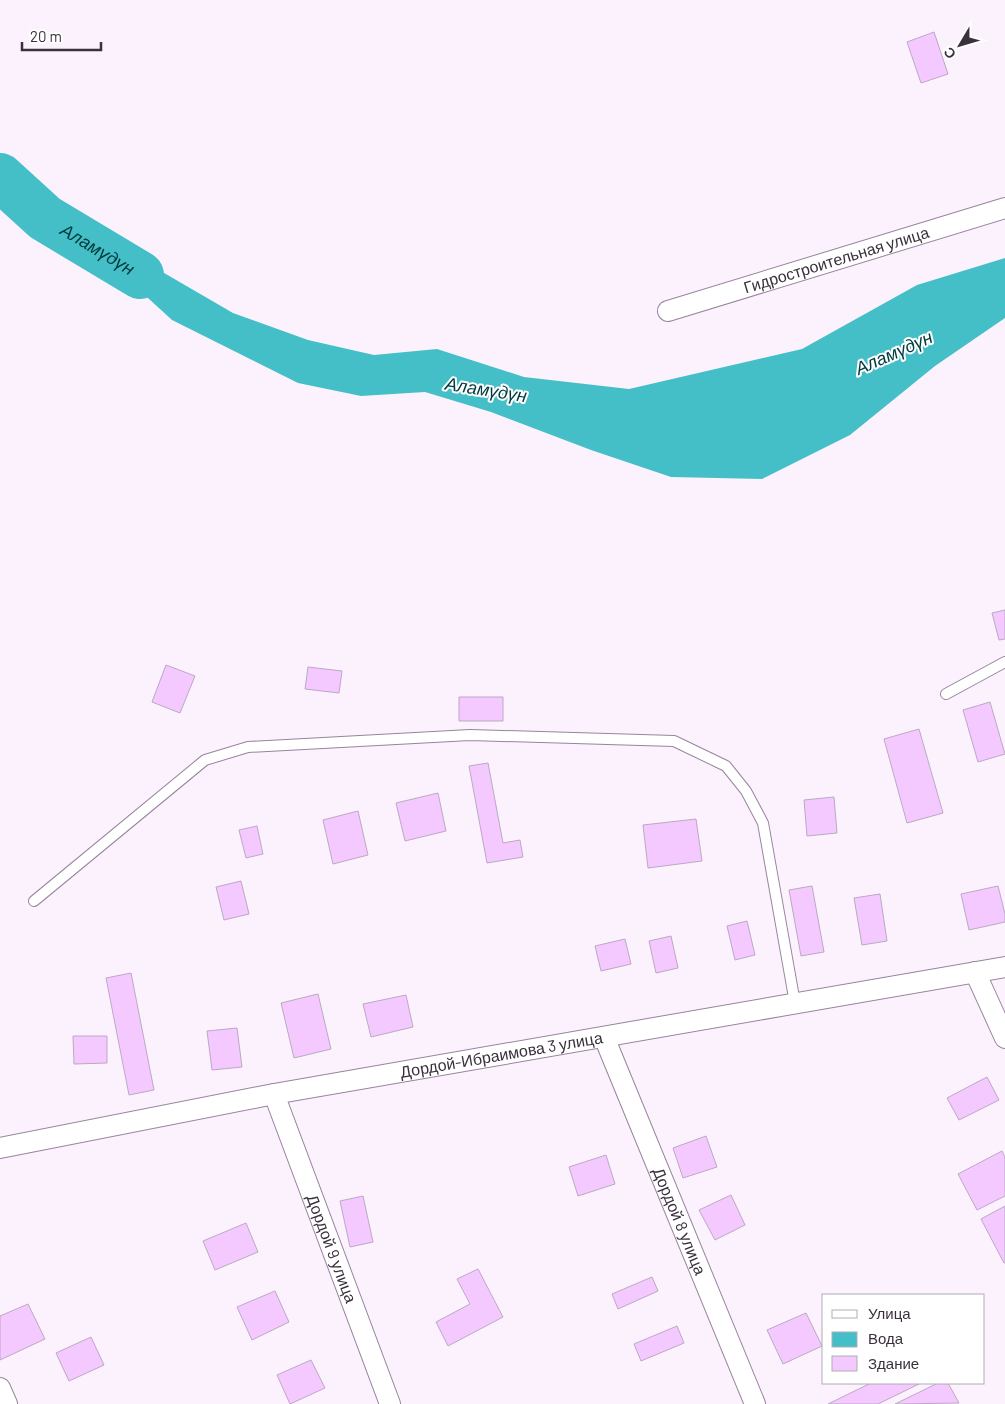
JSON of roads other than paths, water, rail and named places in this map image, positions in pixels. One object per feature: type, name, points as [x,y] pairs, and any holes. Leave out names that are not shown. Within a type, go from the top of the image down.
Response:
[{"type":"street","name":"Гидростроительная улица","points":[[668,312],[1005,208]]},
{"type":"street","name":"Дордой-Ибраимова 3 улица","points":[[0,1148],[274,1094],[1005,967]]},
{"type":"street","points":[[975,972],[1005,1038]]},
{"type":"street","name":"Дордой 8 улица","points":[[604,1036],[756,1404]]},
{"type":"street","name":"Дордой 9 улица","points":[[274,1094],[390,1404]]},
{"type":"street","points":[[0,1388],[7,1404]]},
{"type":"lane","points":[[946,694],[1005,662]]},
{"type":"lane","points":[[34,900],[205,760],[248,747],[470,735],[674,741],[726,766],[746,791],[763,823],[795,1003]]},
{"type":"water","points":[[97,234],[233,313],[308,340],[374,355],[437,349],[524,377],[629,389],[802,349],[917,285],[1005,258],[1005,318],[935,366],[850,435],[762,479],[671,477],[591,450],[491,412],[425,392],[361,396],[298,383],[172,320],[125,277],[73,247]]},
{"type":"waterway","name":"Аламүдүн","points":[[0,177],[45,218],[140,275]]}]
